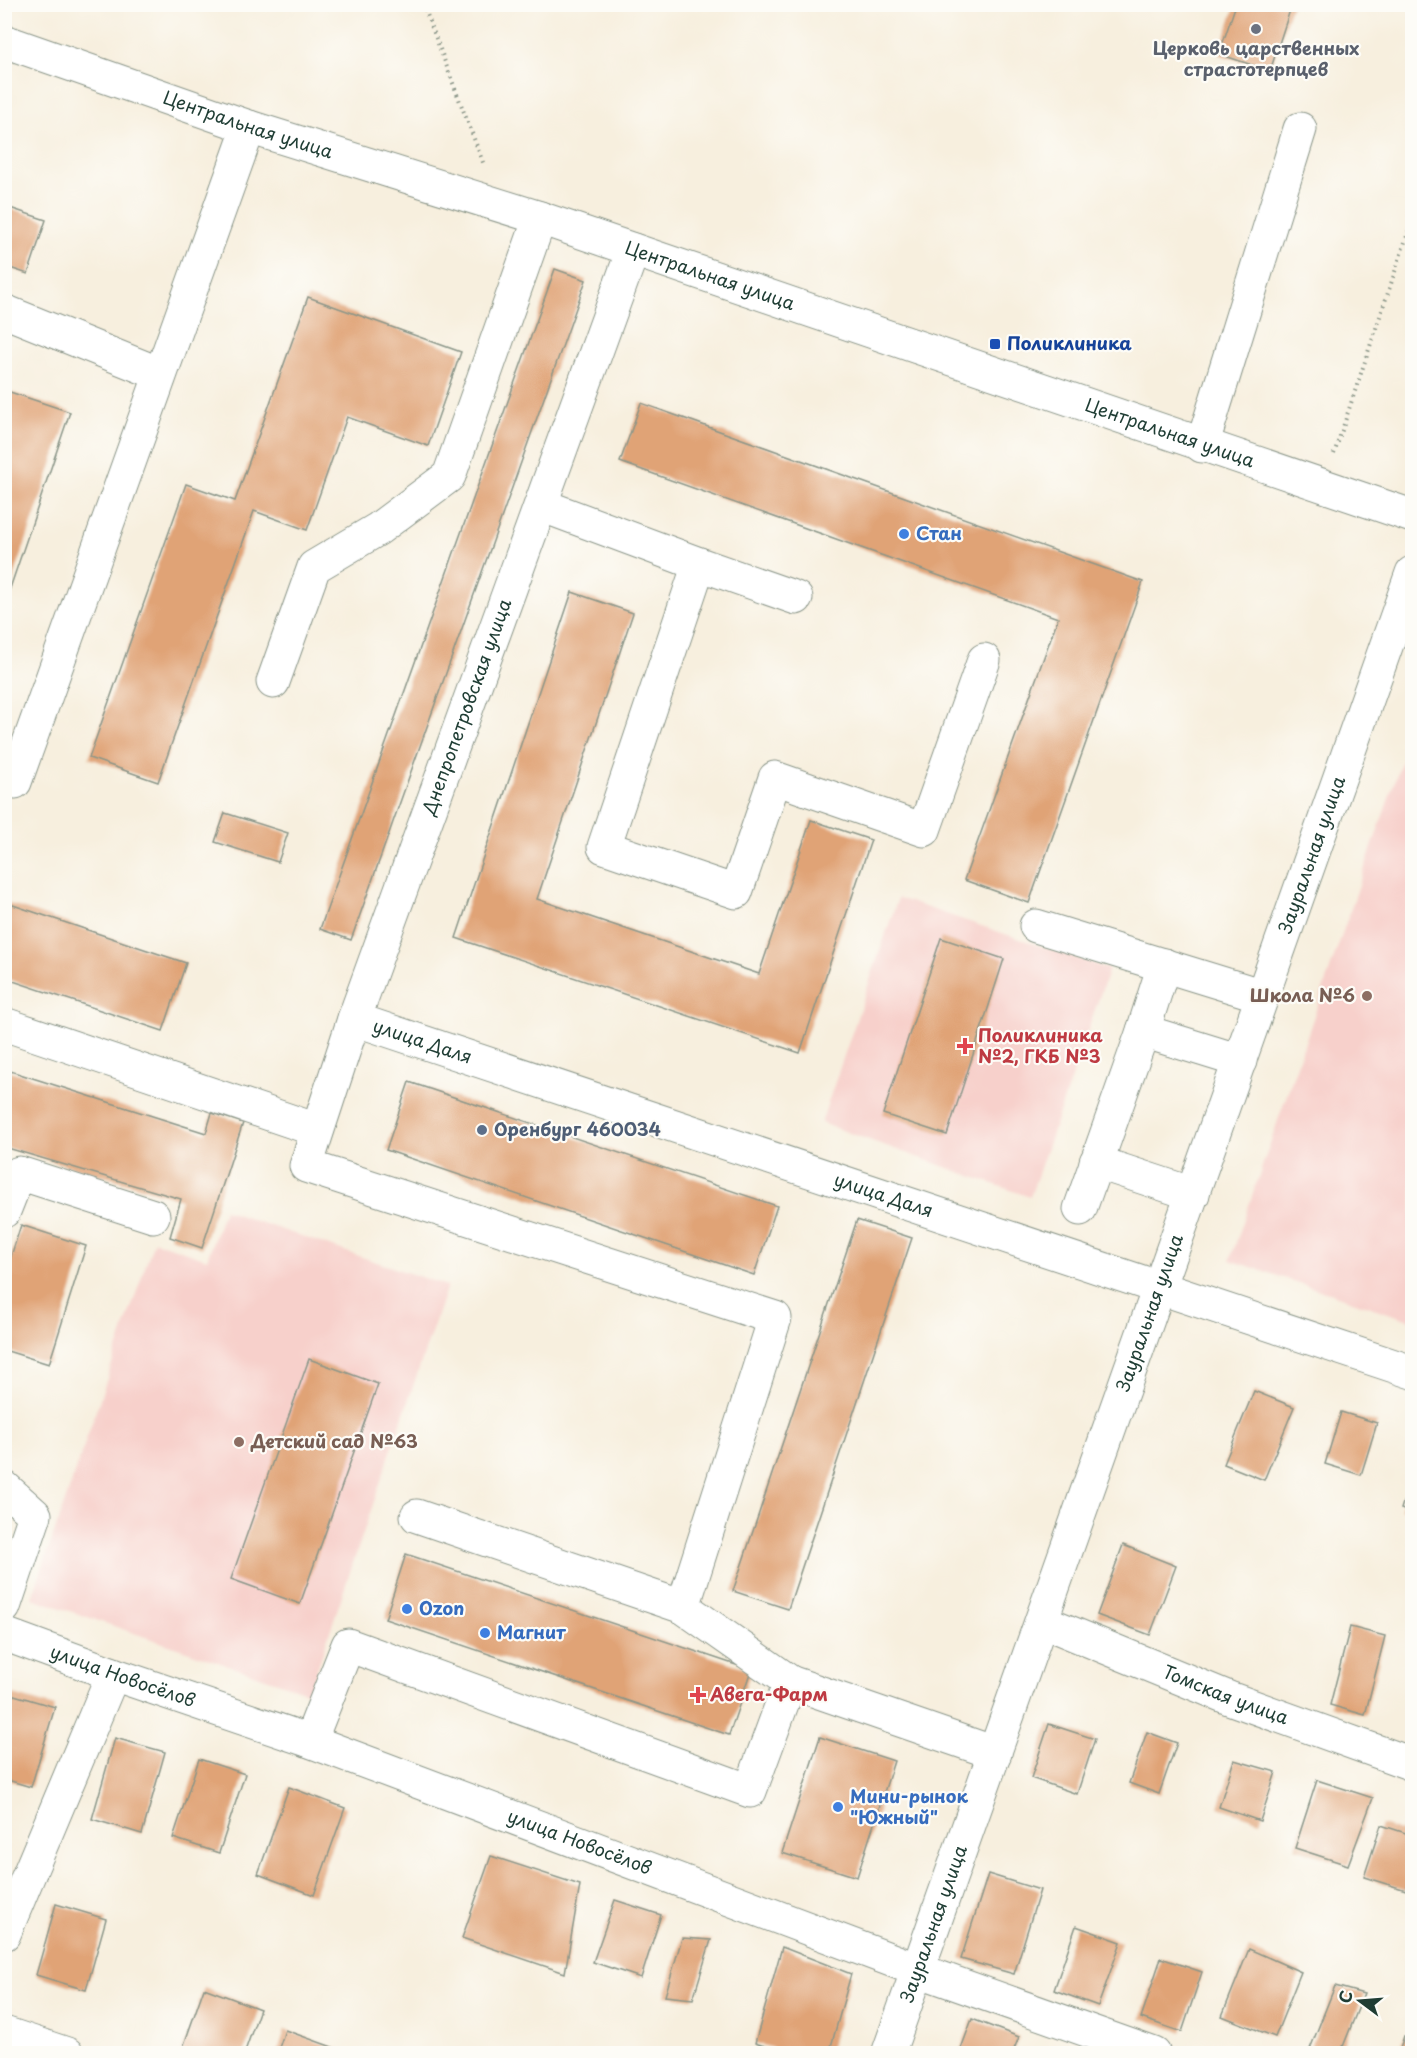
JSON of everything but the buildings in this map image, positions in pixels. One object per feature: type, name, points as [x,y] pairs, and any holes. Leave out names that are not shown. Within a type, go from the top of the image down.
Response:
[{"type":"street","name":"Центральная улица","points":[[4,41],[249,127],[540,218],[1202,446],[1413,516]]},
{"type":"street","points":[[15,782],[249,127]]},
{"type":"street","points":[[1202,446],[1300,129]]},
{"type":"street","points":[[273,682],[314,567],[378,530],[449,476],[540,218]]},
{"type":"street","name":"Днепропетровская улица","points":[[633,250],[354,1019],[306,1166],[775,1318],[683,1607]]},
{"type":"street","points":[[4,311],[160,374]]},
{"type":"street","points":[[541,505],[796,598]]},
{"type":"street","points":[[699,564],[604,847],[626,855],[736,892],[775,778],[924,830],[984,660]]},
{"type":"street","name":"Зауральная улица","points":[[888,2054],[1413,573]]},
{"type":"street","points":[[1036,926],[1263,996]]},
{"type":"street","points":[[1080,1209],[1164,965]]},
{"type":"street","name":"улица Даля","points":[[354,1019],[1413,1372]]},
{"type":"street","points":[[4,1024],[316,1130]]},
{"type":"street","points":[[1143,1031],[1240,1061]]},
{"type":"street","points":[[1096,1162],[1193,1194]]},
{"type":"street","points":[[4,1211],[19,1173],[153,1216]]},
{"type":"street","points":[[4,1487],[35,1515],[4,1606]]},
{"type":"street","points":[[417,1516],[683,1607],[790,1682],[995,1753]]},
{"type":"street","name":"Томская улица","points":[[1042,1621],[1229,1698],[1413,1764]]},
{"type":"street","name":"улица Новосёлов","points":[[4,1634],[310,1741],[918,1970],[1154,2054]]},
{"type":"street","points":[[310,1741],[348,1645],[750,1791],[790,1682]]},
{"type":"street","points":[[4,1934],[113,1674]]},
{"type":"street","points":[[4,2033],[67,2054]]},
{"type":"path","points":[[423,4],[500,205]]},
{"type":"path","points":[[1323,486],[1413,221]]},
{"type":"shaded area","name":"Школа №6","points":[[1412,731],[1412,1321],[1230,1260]]},
{"type":"shaded area","name":"Поликлиника №2, ГКБ №3","points":[[898,898],[1109,969],[1030,1197],[821,1123]]},
{"type":"shaded area","name":"Детский сад №63","points":[[224,1210],[447,1286],[309,1693],[32,1598],[154,1241],[207,1259]]},
{"type":"place","name":"Церковь царственных страстотерпцев","points":[[1256,29]]},
{"type":"place","name":"Поликлиника","points":[[995,344]]},
{"type":"place","name":"Стан","points":[[904,534]]},
{"type":"place","name":"Школа №6","points":[[1367,996]]},
{"type":"place","name":"Поликлиника №2, ГКБ №3","points":[[965,1046]]},
{"type":"place","name":"Оренбург 460034","points":[[482,1130]]},
{"type":"place","name":"Детский сад №63","points":[[239,1442]]},
{"type":"place","name":"Ozon","points":[[407,1609]]},
{"type":"place","name":"Магнит","points":[[485,1633]]},
{"type":"place","name":"Авега-Фарм","points":[[698,1695]]},
{"type":"place","name":"Мини-рынок \"Южный\"","points":[[838,1807]]}]
